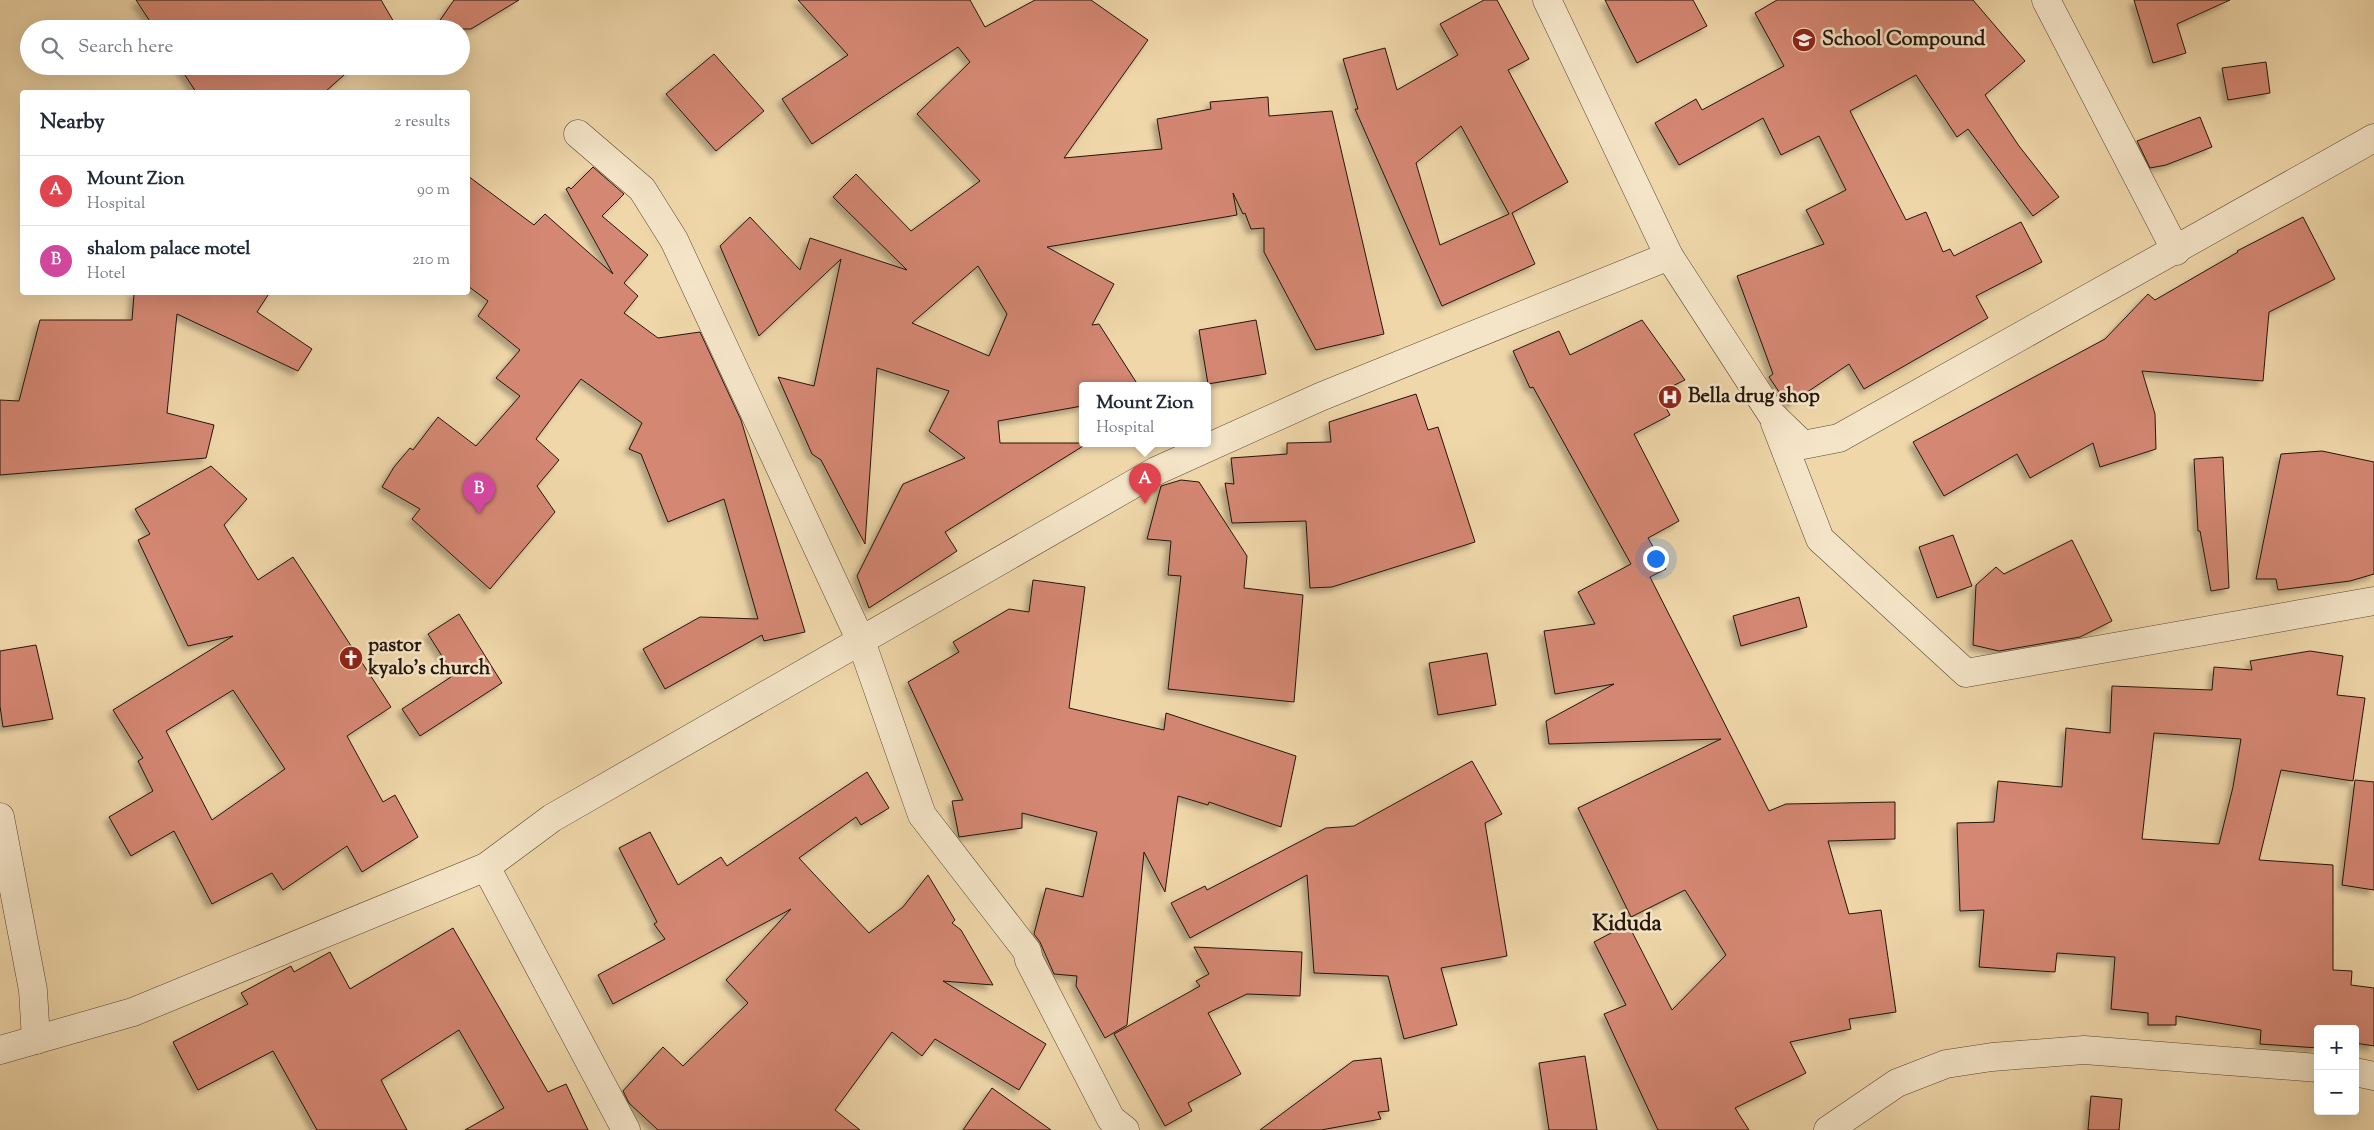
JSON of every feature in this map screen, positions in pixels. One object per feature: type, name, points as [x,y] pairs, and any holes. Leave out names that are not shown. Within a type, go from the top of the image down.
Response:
[{"type":"street","points":[[1547,0],[1669,256],[1772,415],[1820,539],[1966,673],[2374,602]]},
{"type":"street","points":[[2046,0],[2176,251]]},
{"type":"street","points":[[578,134],[642,189],[674,240],[861,641],[922,815],[1027,952],[1028,960],[1111,1119],[1125,1130]]},
{"type":"street","points":[[1772,415],[1803,445],[1839,438],[2176,251],[2374,138]]},
{"type":"street","points":[[1211,446],[1320,397],[1669,256]]},
{"type":"street","points":[[0,1050],[133,1012],[486,867],[552,818],[1156,471],[1209,447]]},
{"type":"street","points":[[0,817],[33,990],[36,1040]]},
{"type":"street","points":[[486,867],[626,1130]]},
{"type":"street","points":[[1828,1130],[1897,1083],[1946,1064],[1992,1056],[2084,1050],[2314,1068]]},
{"type":"street","points":[[2359,1073],[2374,1076]]},
{"type":"building","points":[[136,0],[381,0],[393,20],[149,20]]},
{"type":"building","points":[[454,0],[519,0],[471,29],[470,20],[440,20]]},
{"type":"building","points":[[798,0],[970,0],[985,27],[1035,0],[1091,0],[1148,40],[1064,158],[1162,149],[1157,119],[1211,109],[1210,102],[1268,97],[1269,116],[1332,111],[1384,334],[1316,350],[1264,252],[1264,228],[1251,229],[1245,213],[1243,214],[1233,193],[1237,215],[1047,247],[1114,284],[1092,325],[1099,324],[1136,382],[1079,382],[1079,407],[998,421],[1000,443],[1079,443],[1079,447],[1082,447],[945,532],[957,551],[869,608],[857,576],[903,484],[965,458],[929,431],[949,391],[877,368],[865,544],[821,460],[812,454],[778,377],[814,386],[841,259],[759,336],[720,246],[750,217],[800,270],[810,238],[907,270],[833,197],[856,174],[911,231],[980,181],[917,114],[970,62],[958,47],[812,144],[782,99],[848,55]],"holes":[[[978,266],[1007,314],[989,356],[912,323]]]},
{"type":"building","points":[[1484,0],[1497,0],[1529,59],[1508,70],[1568,182],[1512,213],[1535,264],[1442,306],[1355,109],[1358,109],[1343,59],[1385,48],[1397,90],[1458,55],[1440,24]],"holes":[[[1461,126],[1509,214],[1440,245],[1416,163]]]},
{"type":"building","points":[[1605,0],[1693,0],[1707,26],[1637,63]]},
{"type":"building","points":[[1777,0],[1973,0],[2025,61],[1985,95],[2019,146],[2059,197],[2033,216],[1968,129],[1957,137],[1916,75],[1850,111],[1906,220],[1926,212],[1943,252],[1950,249],[1954,256],[2021,222],[2042,262],[1976,296],[1988,318],[1864,389],[1849,364],[1788,405],[1769,377],[1773,374],[1737,276],[1824,244],[1806,210],[1846,190],[1819,136],[1781,155],[1763,118],[1679,165],[1655,123],[1696,99],[1702,110],[1784,66],[1755,13]]},
{"type":"building","points":[[2134,0],[2230,0],[2177,24],[2186,53],[2153,63]]},
{"type":"building","points":[[714,54],[764,111],[716,151],[666,94]]},
{"type":"building","points":[[2266,62],[2270,93],[2228,100],[2222,68]]},
{"type":"building","points":[[185,75],[344,75],[327,90],[195,90]]},
{"type":"building","points":[[2200,117],[2212,147],[2166,165],[2150,168],[2137,141]]},
{"type":"building","points":[[593,167],[624,194],[602,216],[648,255],[624,283],[638,296],[624,313],[658,338],[700,332],[741,420],[805,632],[764,641],[762,635],[665,689],[643,649],[700,617],[758,619],[724,499],[668,522],[641,454],[629,449],[642,423],[581,379],[536,439],[559,460],[537,486],[555,512],[490,589],[412,519],[420,509],[382,487],[394,467],[410,448],[413,450],[438,417],[476,446],[520,396],[496,378],[520,350],[478,316],[488,301],[470,288],[470,177],[534,225],[545,214],[613,274],[566,189],[569,187],[571,189]]},
{"type":"building","points":[[2303,217],[2335,279],[2269,312],[2263,381],[2142,371],[2155,414],[2156,449],[2100,467],[2093,443],[2030,478],[2017,454],[1944,496],[1913,442],[2105,339],[2148,294],[2155,300],[2237,251]]},
{"type":"building","points":[[134,295],[268,295],[257,312],[312,349],[298,371],[177,314],[167,413],[214,425],[206,458],[0,475],[0,400],[19,401],[40,320],[132,320]]},
{"type":"building","points":[[1256,320],[1266,374],[1211,383],[1208,382],[1199,330]]},
{"type":"building","points":[[1642,320],[1685,380],[1658,393],[1670,415],[1634,434],[1679,521],[1648,538],[1666,569],[1650,577],[1769,811],[1786,804],[1895,802],[1895,839],[1828,841],[1849,914],[1881,910],[1896,1012],[1849,1019],[1851,1029],[1790,1042],[1806,1073],[1735,1108],[1749,1130],[1658,1130],[1604,1014],[1626,1005],[1594,942],[1628,924],[1672,1010],[1726,955],[1685,890],[1631,917],[1578,808],[1721,739],[1549,744],[1546,721],[1614,684],[1555,694],[1544,631],[1595,624],[1578,592],[1631,564],[1533,387],[1530,388],[1513,351],[1559,331],[1570,355]]},
{"type":"building","points":[[1416,394],[1428,430],[1438,427],[1475,542],[1332,587],[1310,588],[1306,521],[1232,523],[1225,483],[1234,484],[1231,458],[1287,454],[1287,443],[1331,442],[1329,422]]},
{"type":"building","points":[[2322,451],[2374,462],[2374,574],[2350,581],[2278,590],[2276,579],[2256,579],[2281,454]]},
{"type":"building","points":[[2223,457],[2229,588],[2211,591],[2200,531],[2198,531],[2194,459]]},
{"type":"building","points":[[211,466],[247,499],[224,525],[258,580],[293,557],[391,707],[347,736],[383,802],[395,795],[418,837],[362,872],[347,846],[283,890],[272,873],[212,904],[174,831],[131,856],[109,817],[153,791],[138,761],[143,758],[113,710],[233,636],[188,646],[138,540],[150,534],[135,509]],"holes":[[[233,690],[285,769],[212,820],[166,731]]]},
{"type":"building","points":[[1181,480],[1199,482],[1247,556],[1244,588],[1303,595],[1294,702],[1168,689],[1181,576],[1168,575],[1171,541],[1147,539],[1161,486]]},
{"type":"building","points":[[1953,535],[1972,586],[1937,598],[1919,547]]},
{"type":"building","points":[[2072,540],[2112,621],[2080,637],[1999,651],[1973,645],[1976,585],[1996,567],[2004,574]]},
{"type":"building","points":[[1033,580],[1085,587],[1069,708],[1164,730],[1166,713],[1296,756],[1281,827],[1209,802],[1208,805],[1178,796],[1165,892],[1144,852],[1127,1025],[1105,1038],[1076,986],[1077,976],[1054,974],[1040,942],[1034,934],[1046,888],[1083,897],[1097,832],[1022,813],[1022,828],[959,837],[952,801],[963,800],[908,682],[959,652],[953,642],[1009,609],[1029,612]]},
{"type":"building","points":[[1799,597],[1807,627],[1741,646],[1733,616]]},
{"type":"building","points":[[459,614],[502,683],[420,736],[402,709],[454,675],[428,634]]},
{"type":"building","points":[[36,645],[53,719],[3,727],[0,706],[0,651]]},
{"type":"building","points":[[2310,651],[2343,656],[2337,695],[2365,698],[2353,781],[2281,770],[2259,860],[2333,865],[2333,970],[2352,971],[2351,985],[2374,988],[2374,1046],[2359,1044],[2359,1025],[2314,1025],[2314,1048],[2260,1044],[2261,1030],[2176,1016],[2176,1025],[2148,1025],[2148,1013],[2111,1009],[2115,957],[2057,953],[2055,972],[1979,967],[1984,910],[1960,911],[1957,823],[1994,822],[1998,781],[2062,787],[2066,728],[2110,733],[2112,686],[2212,690],[2214,667],[2252,670],[2250,661]],"holes":[[[2154,733],[2241,739],[2233,787],[2219,844],[2142,839]]]},
{"type":"building","points":[[1487,653],[1496,705],[1438,715],[1429,663]]},
{"type":"building","points":[[1472,761],[1502,814],[1485,823],[1507,956],[1441,968],[1457,1025],[1404,1039],[1388,976],[1314,973],[1307,875],[1190,938],[1171,903],[1205,886],[1207,890],[1326,828],[1354,826]]},
{"type":"building","points":[[867,772],[889,808],[861,825],[856,817],[799,858],[869,933],[903,907],[928,875],[955,920],[952,923],[961,930],[993,985],[943,981],[1046,1044],[1019,1090],[935,1039],[922,1056],[892,1032],[835,1110],[860,1130],[658,1130],[629,1103],[623,1091],[663,1047],[683,1066],[748,1003],[726,980],[791,909],[613,1004],[598,975],[665,939],[654,924],[657,922],[619,848],[650,832],[678,885],[721,857],[727,866]]},
{"type":"building","points":[[2355,780],[2374,782],[2374,890],[2342,885]]},
{"type":"building","points":[[453,928],[548,1092],[566,1084],[588,1130],[465,1130],[504,1108],[459,1030],[381,1080],[407,1130],[317,1130],[273,1051],[198,1090],[173,1042],[248,1004],[241,993],[291,966],[294,972],[330,952],[350,989]]},
{"type":"building","points":[[1194,947],[1302,952],[1300,996],[1247,994],[1208,1013],[1241,1074],[1188,1103],[1192,1111],[1165,1126],[1114,1034],[1200,986],[1196,981],[1209,974]]},
{"type":"building","points":[[1585,1056],[1597,1130],[1549,1130],[1539,1063]]},
{"type":"building","points":[[1381,1058],[1389,1111],[1378,1112],[1381,1119],[1321,1130],[1260,1130],[1353,1061]]},
{"type":"building","points":[[992,1088],[1051,1130],[963,1130]]},
{"type":"building","points":[[2091,1096],[2122,1099],[2119,1130],[2088,1130]]},
{"type":"place","name":"School Compound","points":[[1804,40]]},
{"type":"place","name":"Bella drug shop","points":[[1670,397]]},
{"type":"place","name":"Mount Zion","points":[[1145,504]]},
{"type":"place","name":"shalom palace motel","points":[[479,514]]},
{"type":"place","name":"pastor kyalo's church","points":[[351,658]]},
{"type":"district","name":"Kiduda","points":[[1627,925]]}]
